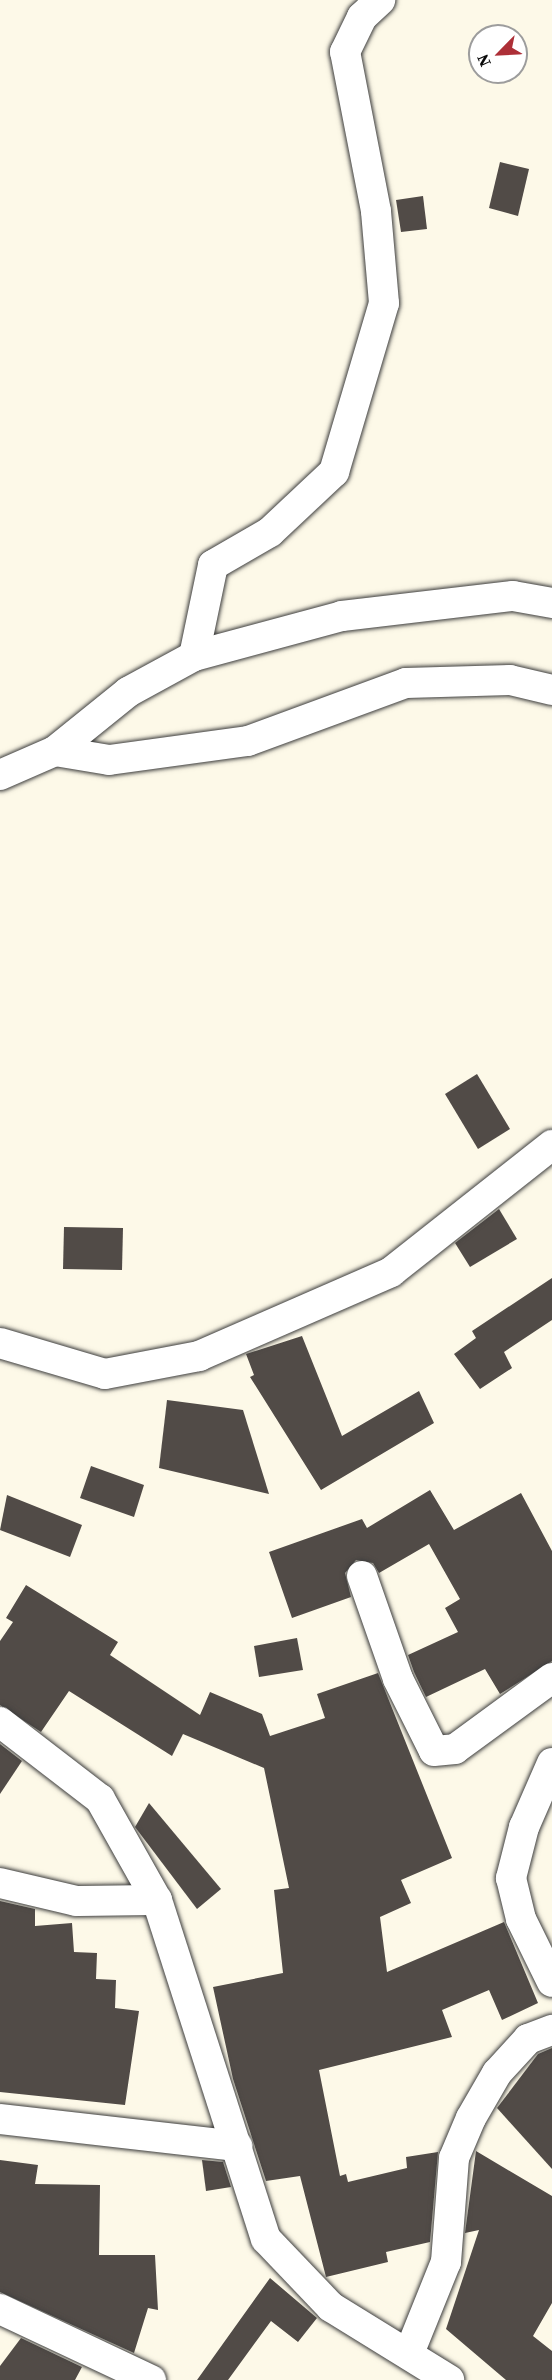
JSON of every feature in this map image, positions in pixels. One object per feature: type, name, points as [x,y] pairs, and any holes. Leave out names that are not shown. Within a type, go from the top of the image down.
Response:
[{"type":"street","points":[[194,656],[213,565],[270,532],[334,472],[384,303],[376,211],[345,52],[362,16],[380,0]]},
{"type":"street","points":[[0,776],[55,752],[128,692],[194,656],[342,616],[513,596],[552,603]]},
{"type":"street","points":[[55,752],[109,760],[248,741],[406,683],[510,680],[552,690]]},
{"type":"street","points":[[0,1343],[105,1374],[199,1356],[390,1272],[552,1145]]},
{"type":"street","points":[[362,1576],[398,1679],[434,1751],[455,1749],[552,1678]]},
{"type":"street","points":[[0,1722],[100,1799],[157,1900],[266,2239],[331,2307],[410,2351],[449,2380]]},
{"type":"street","points":[[552,1763],[524,1827],[511,1878],[520,1919],[552,1982]]},
{"type":"street","points":[[0,1883],[76,1901],[157,1900]]},
{"type":"street","points":[[410,2351],[446,2262],[454,2158],[471,2118],[497,2073],[528,2039],[552,2030]]},
{"type":"street","points":[[0,2119],[237,2146]]},
{"type":"street","points":[[0,2309],[151,2380]]},
{"type":"building","points":[[500,162],[529,169],[518,216],[489,208]]},
{"type":"building","points":[[423,196],[427,229],[401,232],[396,200]]},
{"type":"building","points":[[477,1074],[510,1129],[478,1149],[445,1094]]},
{"type":"building","points":[[499,1209],[517,1239],[470,1267],[455,1243]]},
{"type":"building","points":[[64,1227],[123,1228],[122,1270],[63,1269]]},
{"type":"building","points":[[552,1278],[552,1320],[504,1352],[512,1368],[480,1389],[454,1354],[476,1338],[472,1331]]},
{"type":"building","points":[[302,1336],[342,1436],[419,1391],[434,1423],[321,1490],[250,1377],[254,1375],[246,1354]]},
{"type":"building","points":[[167,1400],[243,1410],[269,1494],[159,1468]]},
{"type":"building","points":[[91,1466],[144,1485],[134,1517],[80,1498]]},
{"type":"building","points":[[430,1490],[454,1530],[521,1493],[552,1551],[552,1661],[500,1694],[485,1669],[426,1697],[414,1672],[408,1655],[458,1632],[445,1608],[460,1599],[429,1544],[379,1573],[373,1563],[356,1560],[345,1573],[351,1597],[292,1618],[269,1552],[362,1519],[367,1528]]},
{"type":"building","points":[[7,1495],[82,1525],[70,1557],[0,1530]]},
{"type":"building","points":[[26,1585],[118,1642],[110,1655],[200,1715],[210,1692],[262,1714],[270,1736],[325,1718],[317,1694],[378,1673],[452,1858],[401,1880],[411,1903],[380,1917],[387,1972],[504,1922],[538,2003],[502,2020],[489,1990],[442,2010],[452,2037],[319,2070],[340,2176],[346,2174],[348,2182],[407,2168],[406,2157],[438,2152],[430,2242],[386,2252],[388,2262],[326,2277],[300,2176],[266,2181],[233,2079],[213,1987],[283,1973],[274,1890],[289,1888],[264,1768],[183,1734],[172,1756],[69,1691],[41,1732],[0,1705],[0,1641],[13,1622],[6,1618]]},
{"type":"building","points":[[297,1638],[303,1670],[259,1677],[254,1646]]},
{"type":"building","points":[[0,1744],[22,1761],[0,1794]]},
{"type":"building","points":[[149,1803],[221,1889],[197,1909],[135,1827]]},
{"type":"building","points":[[0,1901],[35,1909],[35,1926],[72,1923],[74,1952],[97,1953],[96,1979],[116,1980],[115,2008],[139,2011],[125,2105],[0,2092]]},
{"type":"building","points":[[552,2048],[552,2169],[497,2108],[538,2054]]},
{"type":"building","points":[[476,2151],[552,2196],[552,2303],[533,2336],[552,2351],[552,2380],[506,2380],[446,2329],[479,2230],[465,2233]]},
{"type":"building","points":[[0,2160],[38,2165],[35,2184],[100,2185],[99,2255],[155,2255],[158,2310],[148,2308],[134,2353],[0,2292]]},
{"type":"building","points":[[202,2160],[223,2162],[231,2187],[206,2191]]},
{"type":"building","points":[[270,2278],[317,2318],[298,2342],[271,2321],[228,2380],[197,2380]]},
{"type":"building","points":[[21,2338],[82,2367],[75,2380],[0,2380],[0,2366]]}]
